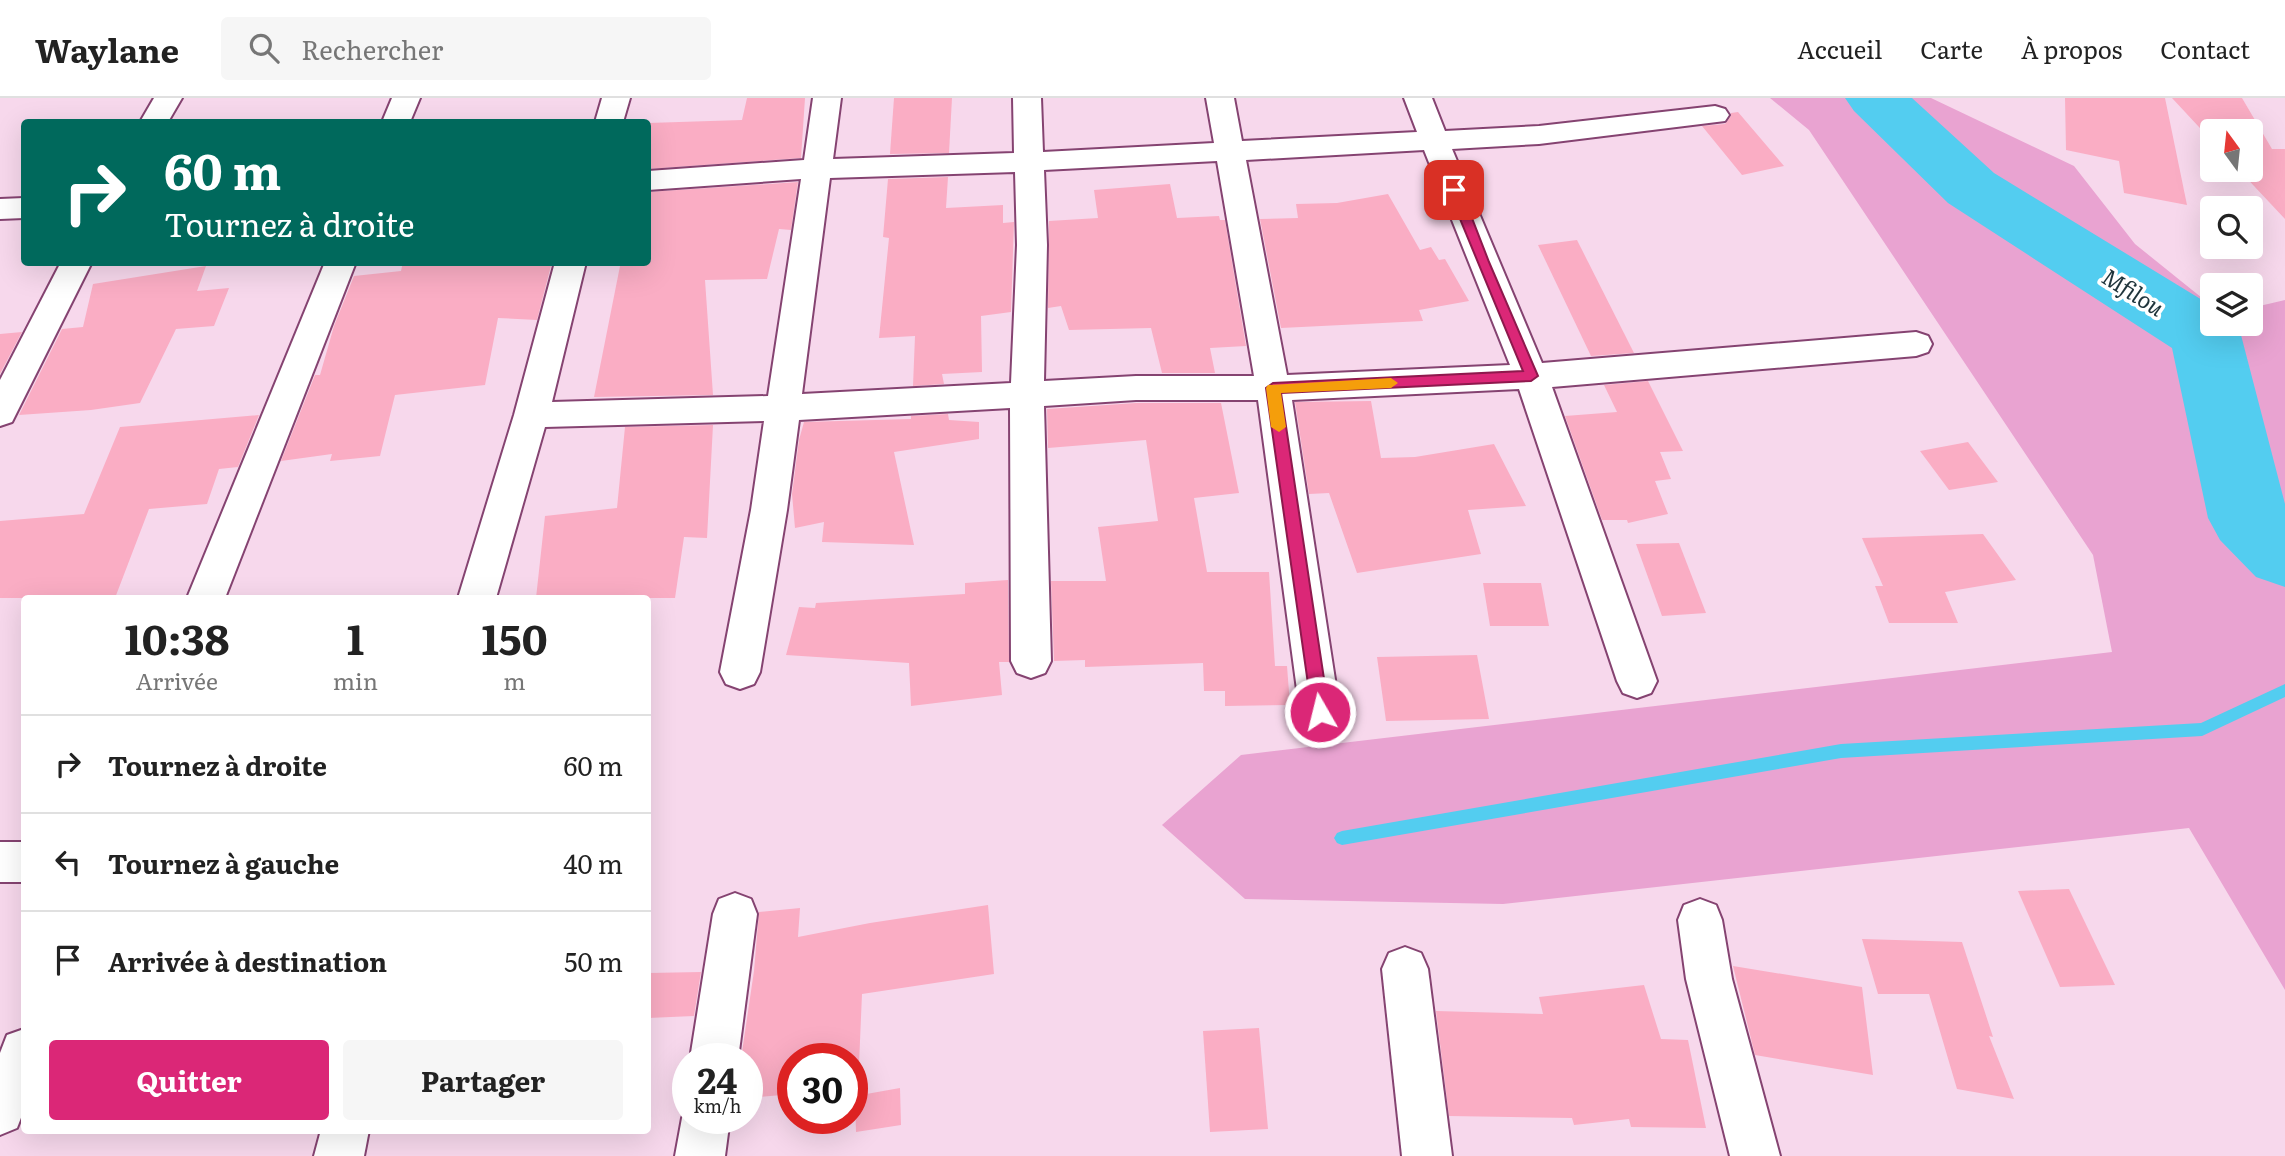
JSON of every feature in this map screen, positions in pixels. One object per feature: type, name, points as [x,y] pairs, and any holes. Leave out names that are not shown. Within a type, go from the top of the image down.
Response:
[{"type":"street","points":[[156,119],[168,98]]},
{"type":"street","points":[[397,119],[406,98]]},
{"type":"street","points":[[610,119],[616,98]]},
{"type":"street","points":[[740,672],[769,510],[827,98]]},
{"type":"street","points":[[1027,98],[1032,245],[1027,395],[1031,661]]},
{"type":"street","points":[[1220,98],[1273,388],[1320,712]]},
{"type":"street","points":[[1418,98],[1482,262],[1531,376],[1637,681]]},
{"type":"street","points":[[651,180],[817,169],[908,168],[1539,135],[1715,115]]},
{"type":"street","points":[[0,209],[21,208]]},
{"type":"street","points":[[0,413],[75,266]]},
{"type":"street","points":[[207,595],[339,266]]},
{"type":"street","points":[[478,595],[531,415],[570,266]]},
{"type":"street","points":[[531,415],[783,408],[1136,388],[1273,388],[1531,376],[1916,344]]},
{"type":"street","points":[[0,862],[21,862]]},
{"type":"street","points":[[716,1043],[735,914]]},
{"type":"street","points":[[1700,920],[1709,979],[1755,1156]]},
{"type":"street","points":[[1405,969],[1427,1156]]},
{"type":"street","points":[[0,1111],[21,1059]]},
{"type":"street","points":[[339,1156],[344,1134]]},
{"type":"street","points":[[700,1156],[703,1134]]},
{"type":"shaded area","points":[[1770,98],[1931,98],[2074,166],[2135,244],[2200,296],[2200,336],[2263,336],[2263,305],[2285,300],[2285,990],[2189,828],[1503,904],[1245,899],[1162,825],[1241,755],[2112,652],[2093,555],[1809,130]]},
{"type":"building","points":[[747,98],[805,98],[801,158],[651,169],[651,123],[742,120]]},
{"type":"building","points":[[894,98],[952,98],[949,153],[890,154]]},
{"type":"building","points":[[2065,98],[2165,98],[2187,205],[2124,193],[2119,161],[2066,150]]},
{"type":"building","points":[[2172,98],[2242,98],[2254,119],[2200,119],[2200,128]]},
{"type":"building","points":[[1738,112],[1784,166],[1742,175],[1702,126],[1725,124],[1731,113]]},
{"type":"building","points":[[2263,134],[2272,149],[2285,149],[2285,219],[2250,182],[2263,182]]},
{"type":"building","points":[[948,177],[946,208],[1003,205],[1003,223],[1014,222],[1011,312],[981,316],[982,372],[942,374],[944,384],[913,386],[915,336],[879,338],[889,238],[883,237],[888,179]]},
{"type":"building","points":[[798,182],[791,230],[779,229],[767,279],[705,280],[713,395],[594,397],[620,266],[651,266],[651,192]]},
{"type":"building","points":[[1170,184],[1177,218],[1219,216],[1220,220],[1225,220],[1246,346],[1210,348],[1215,373],[1162,373],[1151,328],[1069,330],[1061,306],[1048,308],[1049,221],[1098,218],[1094,190]]},
{"type":"building","points":[[1388,194],[1420,250],[1431,247],[1439,260],[1445,259],[1469,301],[1419,310],[1423,321],[1281,328],[1260,219],[1298,218],[1296,204],[1337,203]]},
{"type":"building","points":[[1577,240],[1634,353],[1591,356],[1538,245]]},
{"type":"building","points":[[206,266],[197,291],[229,288],[214,326],[176,329],[140,403],[91,410],[19,415],[62,329],[83,327],[93,284]]},
{"type":"building","points":[[402,266],[551,266],[537,320],[498,318],[485,385],[395,395],[380,456],[330,461],[332,454],[281,461],[315,375],[320,375],[334,326],[354,276],[401,271]]},
{"type":"building","points":[[22,332],[0,374],[0,334]]},
{"type":"building","points":[[1648,381],[1683,451],[1660,452],[1671,479],[1655,481],[1668,514],[1628,523],[1627,520],[1602,520],[1565,416],[1617,412],[1604,385]]},
{"type":"building","points":[[1371,401],[1381,458],[1415,457],[1494,444],[1526,506],[1468,510],[1481,554],[1357,573],[1329,493],[1309,494],[1295,402]]},
{"type":"building","points":[[1136,403],[1221,403],[1239,493],[1194,498],[1207,572],[1269,572],[1275,666],[1287,666],[1290,705],[1225,706],[1225,691],[1204,691],[1203,663],[1085,667],[1085,660],[1054,661],[1051,581],[1106,581],[1098,527],[1158,521],[1146,440],[1048,448],[1047,409]]},
{"type":"building","points":[[948,414],[949,420],[979,422],[979,439],[894,452],[914,545],[822,542],[824,522],[795,528],[792,494],[804,422],[911,419],[911,416]]},
{"type":"building","points":[[259,415],[238,467],[219,469],[207,504],[149,509],[116,595],[21,595],[21,598],[0,598],[0,521],[84,514],[120,427]]},
{"type":"building","points":[[713,425],[707,538],[684,537],[675,598],[651,598],[651,595],[536,595],[545,516],[617,508],[625,427]]},
{"type":"building","points":[[1968,442],[1998,482],[1949,490],[1920,451]]},
{"type":"building","points":[[1983,534],[2016,580],[1945,592],[1958,623],[1889,623],[1875,586],[1883,586],[1862,538]]},
{"type":"building","points":[[1679,543],[1706,613],[1662,616],[1636,544]]},
{"type":"building","points":[[1008,580],[1009,662],[999,662],[1002,695],[911,706],[909,663],[786,655],[799,607],[815,608],[816,603],[965,594],[965,583]]},
{"type":"building","points":[[1483,583],[1541,583],[1549,626],[1490,626]]},
{"type":"building","points":[[1477,655],[1489,719],[1386,721],[1377,657]]},
{"type":"building","points":[[2069,889],[2115,985],[2060,987],[2018,891]]},
{"type":"building","points":[[988,905],[994,974],[862,994],[860,1043],[777,1043],[777,1095],[763,1097],[763,1043],[743,1043],[759,912],[800,908],[798,937]]},
{"type":"building","points":[[1862,939],[1962,942],[1993,1037],[1989,1036],[2014,1099],[1957,1089],[1929,994],[1878,994]]},
{"type":"building","points":[[1733,966],[1862,987],[1873,1075],[1755,1055]]},
{"type":"building","points":[[701,972],[694,1016],[651,1018],[651,973]]},
{"type":"building","points":[[1644,985],[1661,1039],[1688,1040],[1706,1128],[1631,1127],[1629,1119],[1574,1125],[1572,1118],[1449,1116],[1436,1011],[1543,1014],[1539,997]]},
{"type":"building","points":[[1259,1028],[1268,1129],[1210,1132],[1203,1031]]},
{"type":"building","points":[[900,1088],[901,1125],[868,1130],[868,1094]]},
{"type":"waterway","name":"Mfilou","points":[[1876,98],[1971,188],[2205,335],[2248,518],[2285,554]]},
{"type":"waterway","points":[[1342,838],[1841,751],[2202,729],[2285,690]]},
{"type":"slow traffic","points":[[1279,427],[1273,388],[1391,383]]},
{"type":"route","points":[[1320,712],[1273,388],[1531,376],[1454,190]]}]
